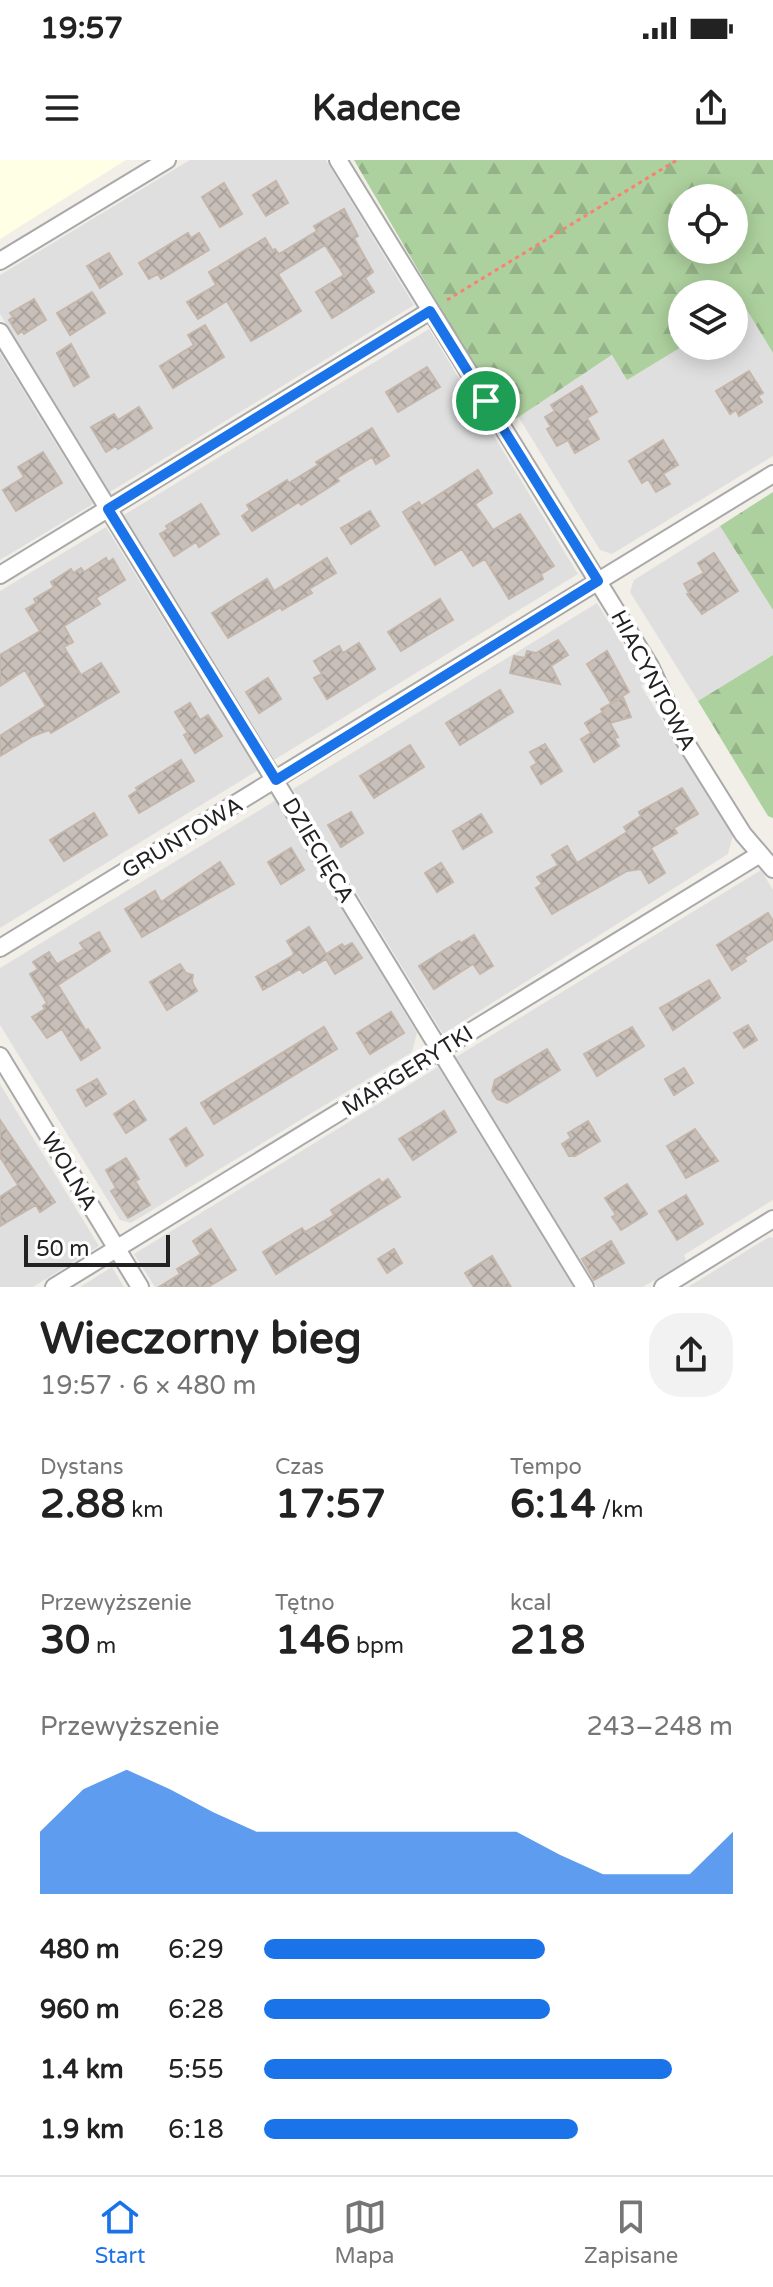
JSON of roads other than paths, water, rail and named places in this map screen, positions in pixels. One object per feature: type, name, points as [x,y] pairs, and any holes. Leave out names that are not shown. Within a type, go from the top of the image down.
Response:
[{"type":"street","points":[[0,261],[167,160]]},
{"type":"street","name":"HIACYNTOWA","points":[[338,160],[650,666],[683,738],[743,834],[773,869]]},
{"type":"street","points":[[0,575],[430,311]]},
{"type":"street","name":"DZIECIĘCA","points":[[0,332],[585,1287]]},
{"type":"street","name":"GRUNTOWA","points":[[0,948],[773,474]]},
{"type":"street","name":"MARGERYTKI","points":[[54,1287],[760,854]]},
{"type":"street","name":"WOLNA","points":[[0,1056],[140,1287]]},
{"type":"street","points":[[663,1287],[773,1219]]}]
